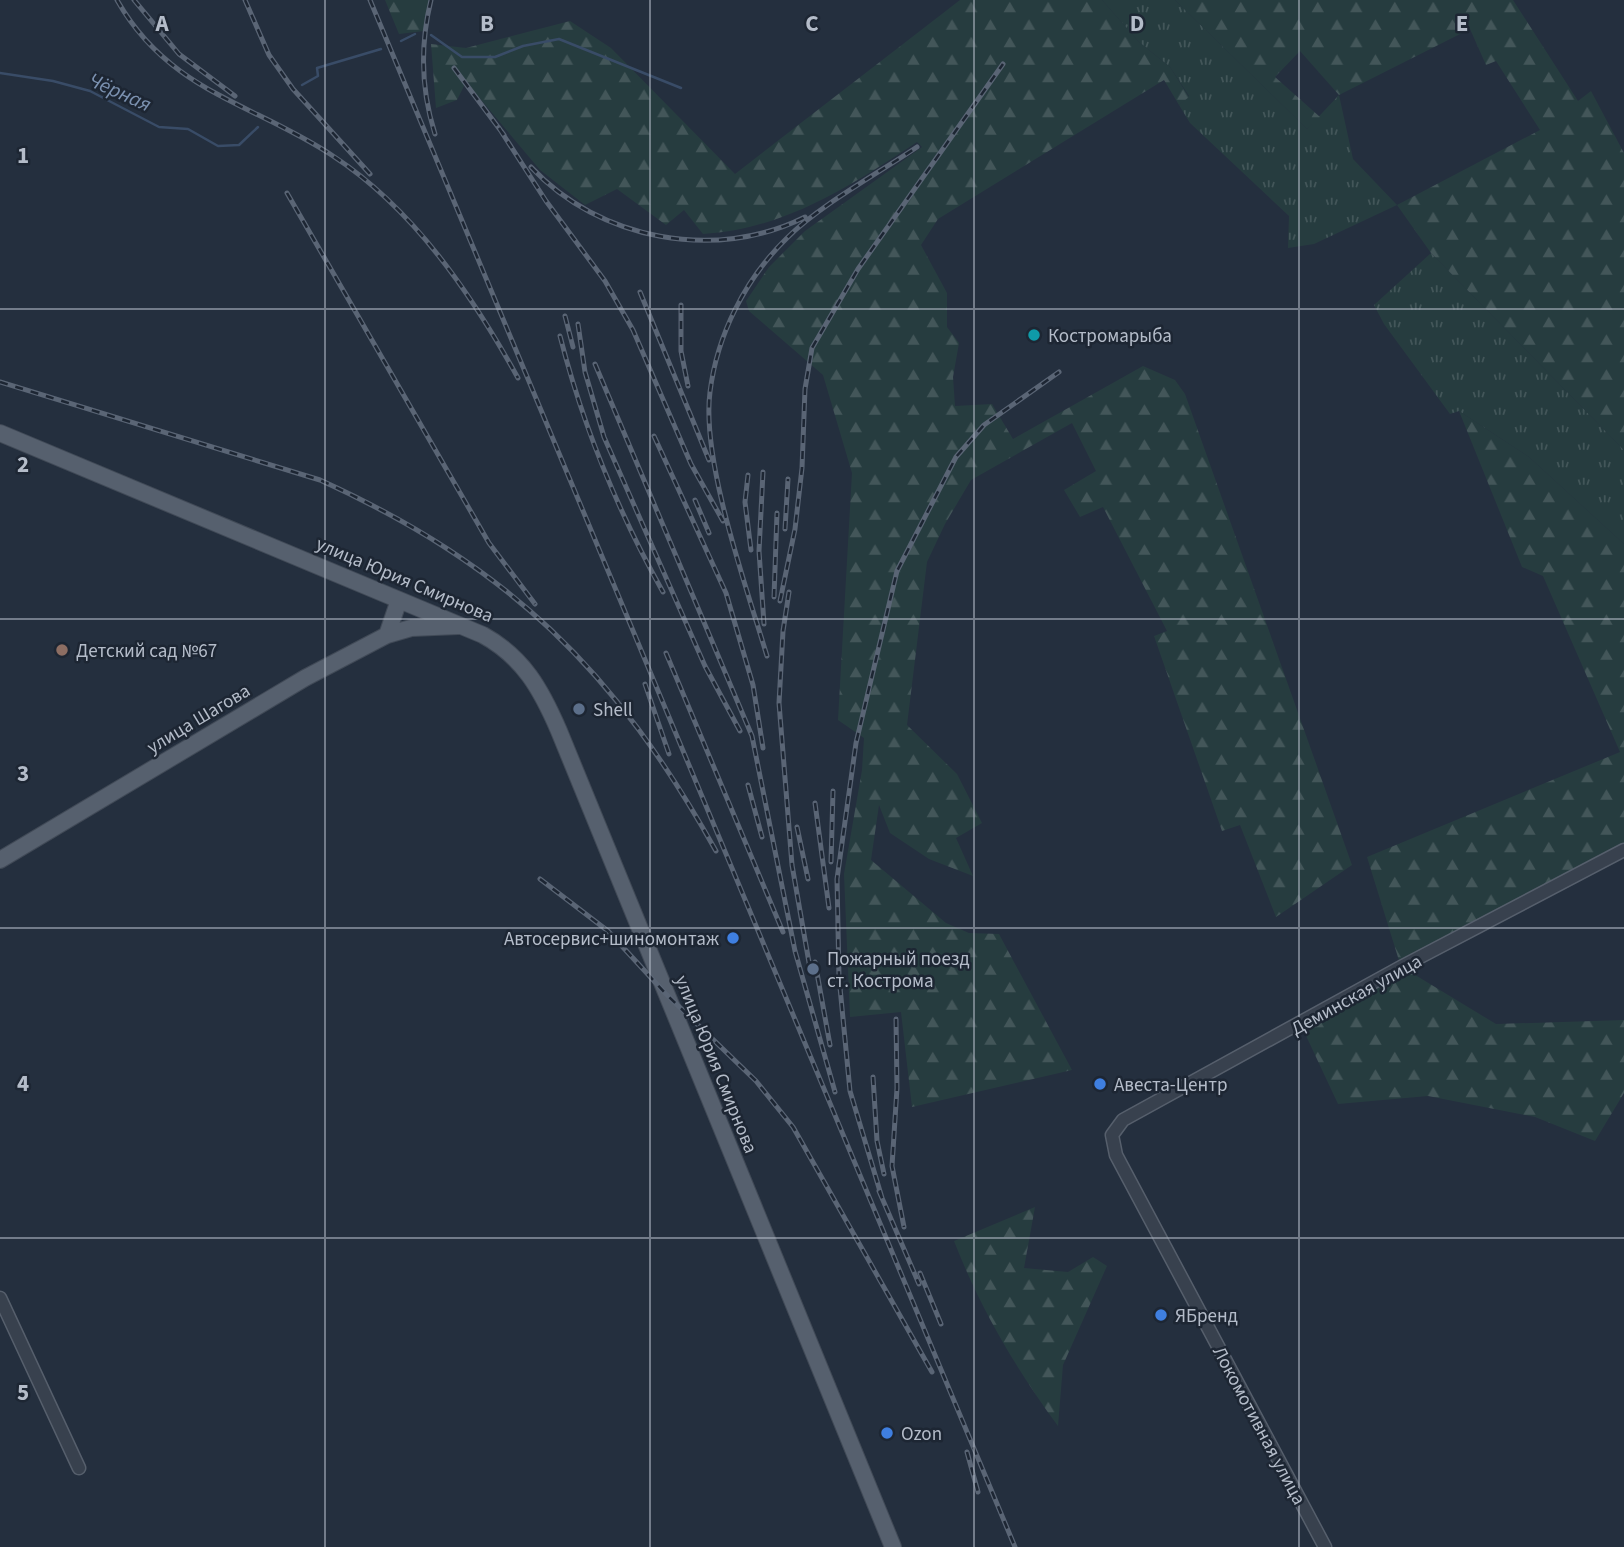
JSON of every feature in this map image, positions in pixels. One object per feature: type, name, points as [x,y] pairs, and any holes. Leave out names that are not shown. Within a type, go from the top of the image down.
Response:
[{"type":"main road","name":"улица Юрия Смирнова","points":[[0,433],[464,626],[514,655],[545,700],[893,1547]]},
{"type":"main road","points":[[387,635],[399,600]]},
{"type":"main road","name":"улица Шагова","points":[[0,860],[305,678],[387,635],[411,628],[464,626]]},
{"type":"street","name":"Деминская улица","points":[[1116,1155],[1112,1135],[1123,1119],[1401,967],[1624,850]]},
{"type":"street","name":"Локомотивная улица","points":[[1116,1155],[1325,1547]]},
{"type":"street","points":[[0,1298],[79,1468]]},
{"type":"green space","points":[[385,0],[430,0],[424,31],[399,34]]},
{"type":"green space","points":[[960,0],[1102,0],[1139,42],[1170,67],[1189,97],[1179,105],[1164,80],[938,219],[921,245],[947,293],[947,327],[959,343],[953,377],[955,406],[992,404],[1013,439],[1143,366],[1175,380],[1185,394],[1352,865],[1276,917],[1240,825],[1222,831],[1154,636],[1167,631],[1103,507],[1080,517],[1064,490],[1096,471],[1072,423],[971,480],[945,524],[927,562],[907,725],[957,774],[982,823],[956,838],[973,876],[929,859],[890,833],[879,805],[871,860],[946,923],[969,933],[999,934],[1072,1070],[912,1107],[901,1012],[850,1017],[844,874],[862,770],[864,738],[838,720],[852,473],[823,375],[749,311],[746,301],[769,267],[805,231],[922,147],[917,142],[842,189],[789,214],[762,224],[703,234],[684,210],[666,225],[617,189],[585,205],[540,170],[466,82],[457,100],[436,108],[431,44],[466,48],[570,21],[611,48],[735,174]]},
{"type":"green space","points":[[1102,0],[1175,0],[1307,129],[1339,95],[1353,159],[1397,205],[1314,244],[1288,248],[1289,216],[1190,123],[1179,105],[1189,96],[1170,67],[1139,42]]},
{"type":"green space","points":[[1175,0],[1513,0],[1578,101],[1591,91],[1624,153],[1624,450],[1431,253],[1397,205],[1540,130],[1496,61],[1486,65],[1470,29],[1339,95],[1300,51],[1275,77],[1320,117],[1307,129]]},
{"type":"green space","points":[[1431,253],[1624,450],[1624,544],[1529,457],[1459,411],[1450,414],[1384,324],[1374,305]]},
{"type":"green space","points":[[1459,411],[1529,457],[1624,544],[1624,850],[1402,967],[1496,1024],[1624,1020],[1624,1093],[1595,1141],[1535,1117],[1428,1096],[1338,1104],[1301,1025],[1401,967],[1367,857],[1620,752],[1543,576],[1522,567]]},
{"type":"green space","points":[[1035,1207],[1024,1268],[1068,1272],[1093,1257],[1107,1266],[1063,1365],[1058,1426],[1000,1337],[975,1290],[954,1241]]},
{"type":"waterway","name":"Чёрная","points":[[401,41],[415,34]]},
{"type":"waterway","name":"Чёрная","points":[[431,35],[462,57],[495,57],[523,46],[559,39],[681,88]]},
{"type":"waterway","name":"Чёрная","points":[[302,85],[318,76],[317,68],[381,49]]},
{"type":"waterway","name":"Чёрная","points":[[0,73],[53,81],[90,91],[159,127],[188,129],[218,146],[239,145],[258,127]]},
{"type":"railway","points":[[117,0],[138,31],[161,56],[187,76],[333,156],[390,201],[461,285],[518,378]]},
{"type":"railway","points":[[134,0],[179,54],[235,96]]},
{"type":"railway","points":[[245,0],[269,55],[293,89],[370,174]]},
{"type":"railway","points":[[370,0],[1015,1547]]},
{"type":"railway","points":[[431,0],[425,34],[424,67],[427,101],[435,134]]},
{"type":"railway","points":[[780,601],[795,529],[802,468],[805,389],[812,348],[858,269],[1003,64]]},
{"type":"railway","points":[[454,68],[504,135]]},
{"type":"railway","points":[[499,128],[546,201],[605,281],[633,330],[691,464],[723,521]]},
{"type":"railway","points":[[767,656],[738,561],[712,453],[710,392],[719,350],[726,329],[746,290],[758,271],[787,238],[832,202],[917,147]]},
{"type":"railway","points":[[531,167],[559,192],[590,212],[624,227],[660,236],[697,240],[734,238],[770,231],[805,217]]},
{"type":"railway","points":[[287,193],[489,543],[535,604]]},
{"type":"railway","points":[[640,292],[709,460]]},
{"type":"railway","points":[[681,305],[681,351],[688,386]]},
{"type":"railway","points":[[565,316],[573,347]]},
{"type":"railway","points":[[578,324],[585,372],[604,437],[705,666],[740,731]]},
{"type":"railway","points":[[560,336],[579,402],[603,467],[616,499],[663,592]]},
{"type":"railway","points":[[595,364],[752,736],[795,951],[835,1092]]},
{"type":"railway","points":[[882,1198],[850,1091],[839,977],[837,879],[856,743],[897,571],[956,457],[984,425],[1059,372]]},
{"type":"railway","points":[[0,382],[320,480],[387,513],[447,549],[502,587],[551,630],[596,677],[638,729],[678,787],[716,851]]},
{"type":"railway","points":[[654,436],[726,593],[753,685],[763,748]]},
{"type":"railway","points":[[763,472],[759,551],[764,624]]},
{"type":"railway","points":[[748,475],[745,502],[751,550]]},
{"type":"railway","points":[[785,529],[788,479]]},
{"type":"railway","points":[[695,500],[709,533]]},
{"type":"railway","points":[[774,597],[777,513]]},
{"type":"railway","points":[[789,592],[783,631],[779,703],[792,865],[811,974]]},
{"type":"railway","points":[[666,653],[783,932]]},
{"type":"railway","points":[[645,684],[669,754]]},
{"type":"railway","points":[[748,785],[762,837]]},
{"type":"railway","points":[[831,862],[833,791]]},
{"type":"railway","points":[[815,803],[829,908]]},
{"type":"railway","points":[[797,827],[808,879]]},
{"type":"railway","points":[[540,879],[608,931],[666,994],[756,1081],[793,1127],[932,1372]]},
{"type":"railway","points":[[815,962],[830,1045]]},
{"type":"railway","points":[[896,1019],[897,1088],[892,1166],[904,1227]]},
{"type":"railway","points":[[873,1077],[877,1141],[884,1174]]},
{"type":"railway","points":[[879,1191],[919,1284]]},
{"type":"railway","points":[[920,1273],[941,1324]]},
{"type":"railway","points":[[967,1452],[978,1492]]},
{"type":"place","name":"Костромарыба","points":[[1034,335]]},
{"type":"place","name":"Детский сад №67","points":[[62,650]]},
{"type":"place","name":"Shell","points":[[579,709]]},
{"type":"place","name":"Автосервис+шиномонтаж","points":[[733,938]]},
{"type":"place","name":"Пожарный поезд ст. Кострома","points":[[813,969]]},
{"type":"place","name":"Авеста-Центр","points":[[1100,1084]]},
{"type":"place","name":"ЯБренд","points":[[1161,1315]]},
{"type":"place","name":"Ozon","points":[[887,1433]]}]
